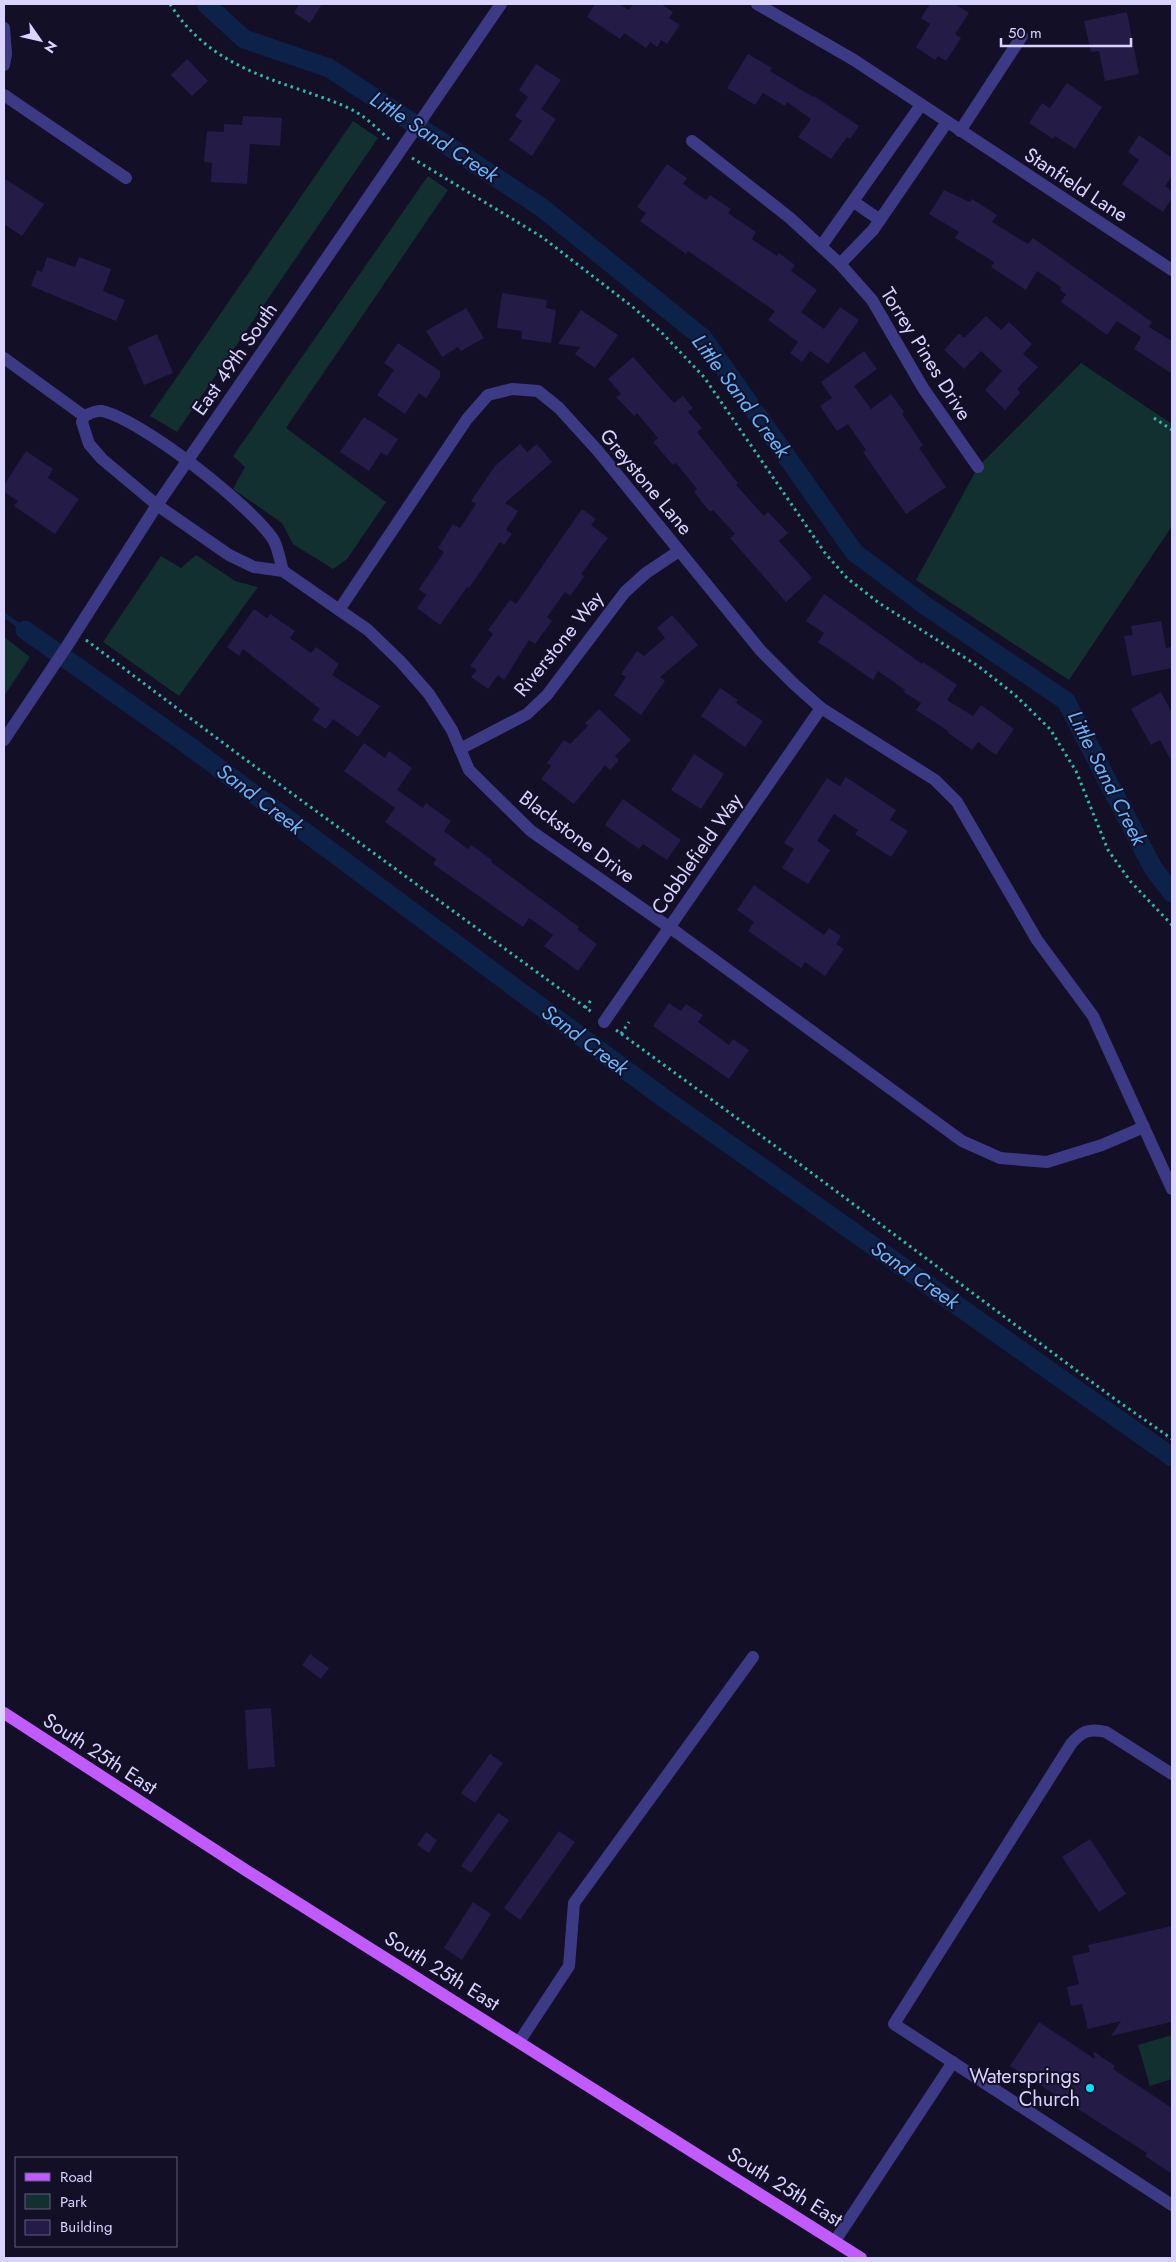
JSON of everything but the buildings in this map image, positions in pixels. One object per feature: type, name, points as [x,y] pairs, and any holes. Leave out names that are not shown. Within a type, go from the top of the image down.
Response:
[{"type":"main road","name":"South 25th East","points":[[4,1713],[247,1872],[861,2258]]},
{"type":"street","name":"East 49th South","points":[[4,740],[157,505],[502,4]]},
{"type":"street","name":"Stanfield Lane","points":[[757,4],[854,60],[1172,270]]},
{"type":"street","points":[[4,28],[6,54],[4,65]]},
{"type":"street","points":[[960,131],[1022,36]]},
{"type":"street","points":[[4,95],[126,178]]},
{"type":"street","points":[[822,245],[921,105]]},
{"type":"street","points":[[840,264],[880,220],[947,122]]},
{"type":"street","name":"Torrey Pines Drive","points":[[692,141],[822,245],[872,300],[923,388],[978,467]]},
{"type":"street","points":[[854,202],[880,220]]},
{"type":"street","points":[[4,358],[84,416],[99,410],[112,414],[149,433],[188,460],[261,524],[274,540],[283,571]]},
{"type":"street","name":"Greystone Lane","points":[[338,610],[467,419],[488,395],[512,389],[538,391],[559,408],[598,451],[761,651],[821,708],[935,780],[957,802],[1037,940],[1093,1016],[1172,1189]]},
{"type":"street","name":"Blackstone Drive","points":[[84,416],[82,422],[89,444],[102,459],[157,505],[229,555],[254,567],[283,571],[368,630],[401,662],[429,694],[452,730],[469,770],[531,831],[670,927],[962,1141],[1000,1158],[1046,1162],[1102,1145],[1144,1127]]},
{"type":"street","name":"Riverstone Way","points":[[460,749],[527,714],[547,695],[625,592],[646,573],[679,551]]},
{"type":"street","name":"Cobblefield Way","points":[[604,1022],[821,708]]},
{"type":"street","points":[[519,2042],[569,1966],[574,1902],[752,1657]]},
{"type":"street","points":[[1172,1774],[1106,1732],[1094,1729],[1081,1732],[1071,1744],[894,2024],[1172,2205]]},
{"type":"street","points":[[835,2241],[952,2062]]},
{"type":"path","points":[[170,4],[179,18],[207,47],[243,69],[334,102],[361,115],[455,186],[542,236],[634,308],[663,334],[704,377],[825,553],[847,578],[879,603],[978,666],[1016,695],[1050,729],[1076,771],[1108,850],[1131,882],[1172,925]]},
{"type":"path","points":[[1154,418],[1172,430]]},
{"type":"path","points":[[76,632],[242,757],[793,1159],[1112,1397],[1172,1439]]},
{"type":"path","points":[[585,1008],[592,999]]},
{"type":"path","points":[[621,1034],[629,1022]]},
{"type":"green space","points":[[353,121],[378,138],[177,432],[150,416]]},
{"type":"green space","points":[[428,176],[448,190],[286,428],[386,502],[347,559],[333,569],[293,544],[282,523],[233,489],[245,467],[233,456]]},
{"type":"green space","points":[[1081,363],[1172,424],[1172,526],[1069,680],[916,580],[978,467]]},
{"type":"green space","points":[[196,555],[235,581],[258,587],[179,696],[103,642],[161,556],[181,568]]},
{"type":"green space","points":[[4,637],[30,657],[4,696]]},
{"type":"green space","points":[[1172,2035],[1172,2079],[1150,2086],[1138,2045]]},
{"type":"waterway","name":"Little Sand Creek","points":[[206,4],[244,39],[329,68],[541,207],[703,338],[854,552],[926,606],[1066,701],[1153,868],[1172,893]]},
{"type":"waterway","name":"Sand Creek","points":[[4,615],[25,630]]},
{"type":"waterway","name":"Sand Creek","points":[[25,630],[185,743],[665,1099],[1172,1457]]},
{"type":"place","name":"Watersprings Church","points":[[1090,2088]]}]
